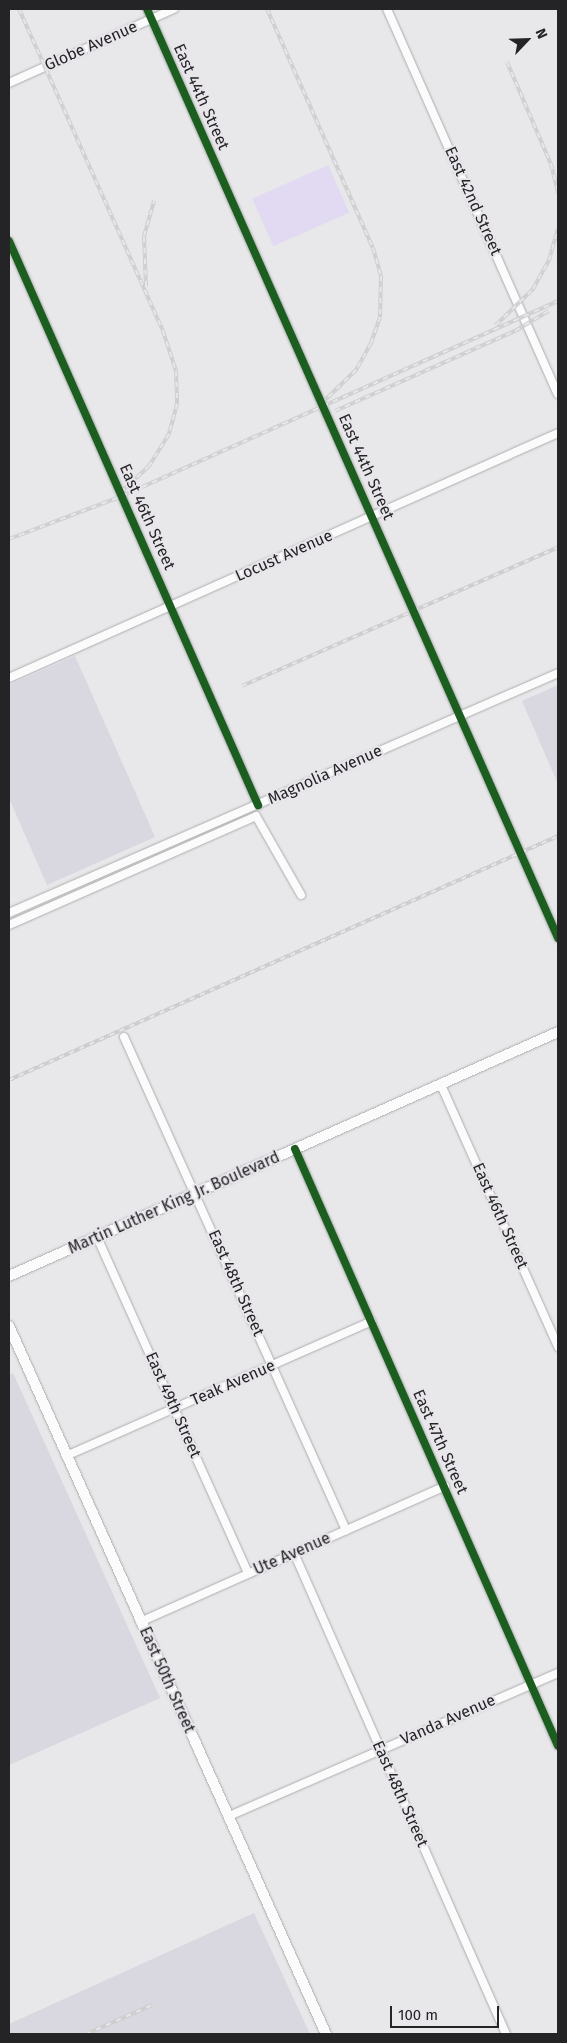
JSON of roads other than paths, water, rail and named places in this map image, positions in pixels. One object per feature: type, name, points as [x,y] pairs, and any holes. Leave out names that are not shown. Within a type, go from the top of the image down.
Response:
[{"type":"main road","name":"Martin Luther King Jr. Boulevard","points":[[9,1276],[558,1032]]},
{"type":"main road","name":"East 50th Street","points":[[9,1326],[326,2034]]},
{"type":"street","name":"East 44th Street","points":[[147,9],[462,716],[558,938]]},
{"type":"street","name":"Globe Avenue","points":[[9,83],[174,9]]},
{"type":"street","name":"East 42nd Street","points":[[387,9],[558,394]]},
{"type":"street","name":"East 46th Street","points":[[9,242],[258,805]]},
{"type":"street","name":"Locust Avenue","points":[[9,678],[558,433]]},
{"type":"street","name":"Magnolia Avenue","points":[[9,913],[558,673]]},
{"type":"street","points":[[9,925],[256,816],[301,895]]},
{"type":"street","name":"East 48th Street","points":[[124,1037],[196,1193],[346,1530]]},
{"type":"street","name":"East 46th Street","points":[[440,1084],[558,1347]]},
{"type":"street","name":"East 47th Street","points":[[295,1149],[558,1746]]},
{"type":"street","name":"East 49th Street","points":[[97,1237],[248,1573]]},
{"type":"street","name":"Teak Avenue","points":[[66,1456],[372,1321]]},
{"type":"street","name":"Ute Avenue","points":[[140,1622],[444,1486]]},
{"type":"street","name":"East 48th Street","points":[[294,1554],[506,2034]]},
{"type":"street","name":"Vanda Avenue","points":[[228,1816],[558,1673]]},
{"type":"railway","points":[[19,9],[163,331],[176,371],[177,404],[169,434],[149,466],[123,490]]},
{"type":"railway","points":[[267,9],[373,248],[381,276],[380,317],[371,343],[356,370],[323,402]]},
{"type":"railway","points":[[507,62],[551,164],[558,193]]},
{"type":"railway","points":[[146,286],[144,236],[154,200]]},
{"type":"railway","points":[[496,325],[533,289],[549,260],[558,229]]},
{"type":"railway","points":[[9,539],[122,496],[558,301]]},
{"type":"railway","points":[[335,411],[515,331],[548,311]]},
{"type":"railway","points":[[242,686],[558,547]]},
{"type":"railway","points":[[9,1080],[558,836]]},
{"type":"railway","points":[[86,2034],[152,2005]]}]
